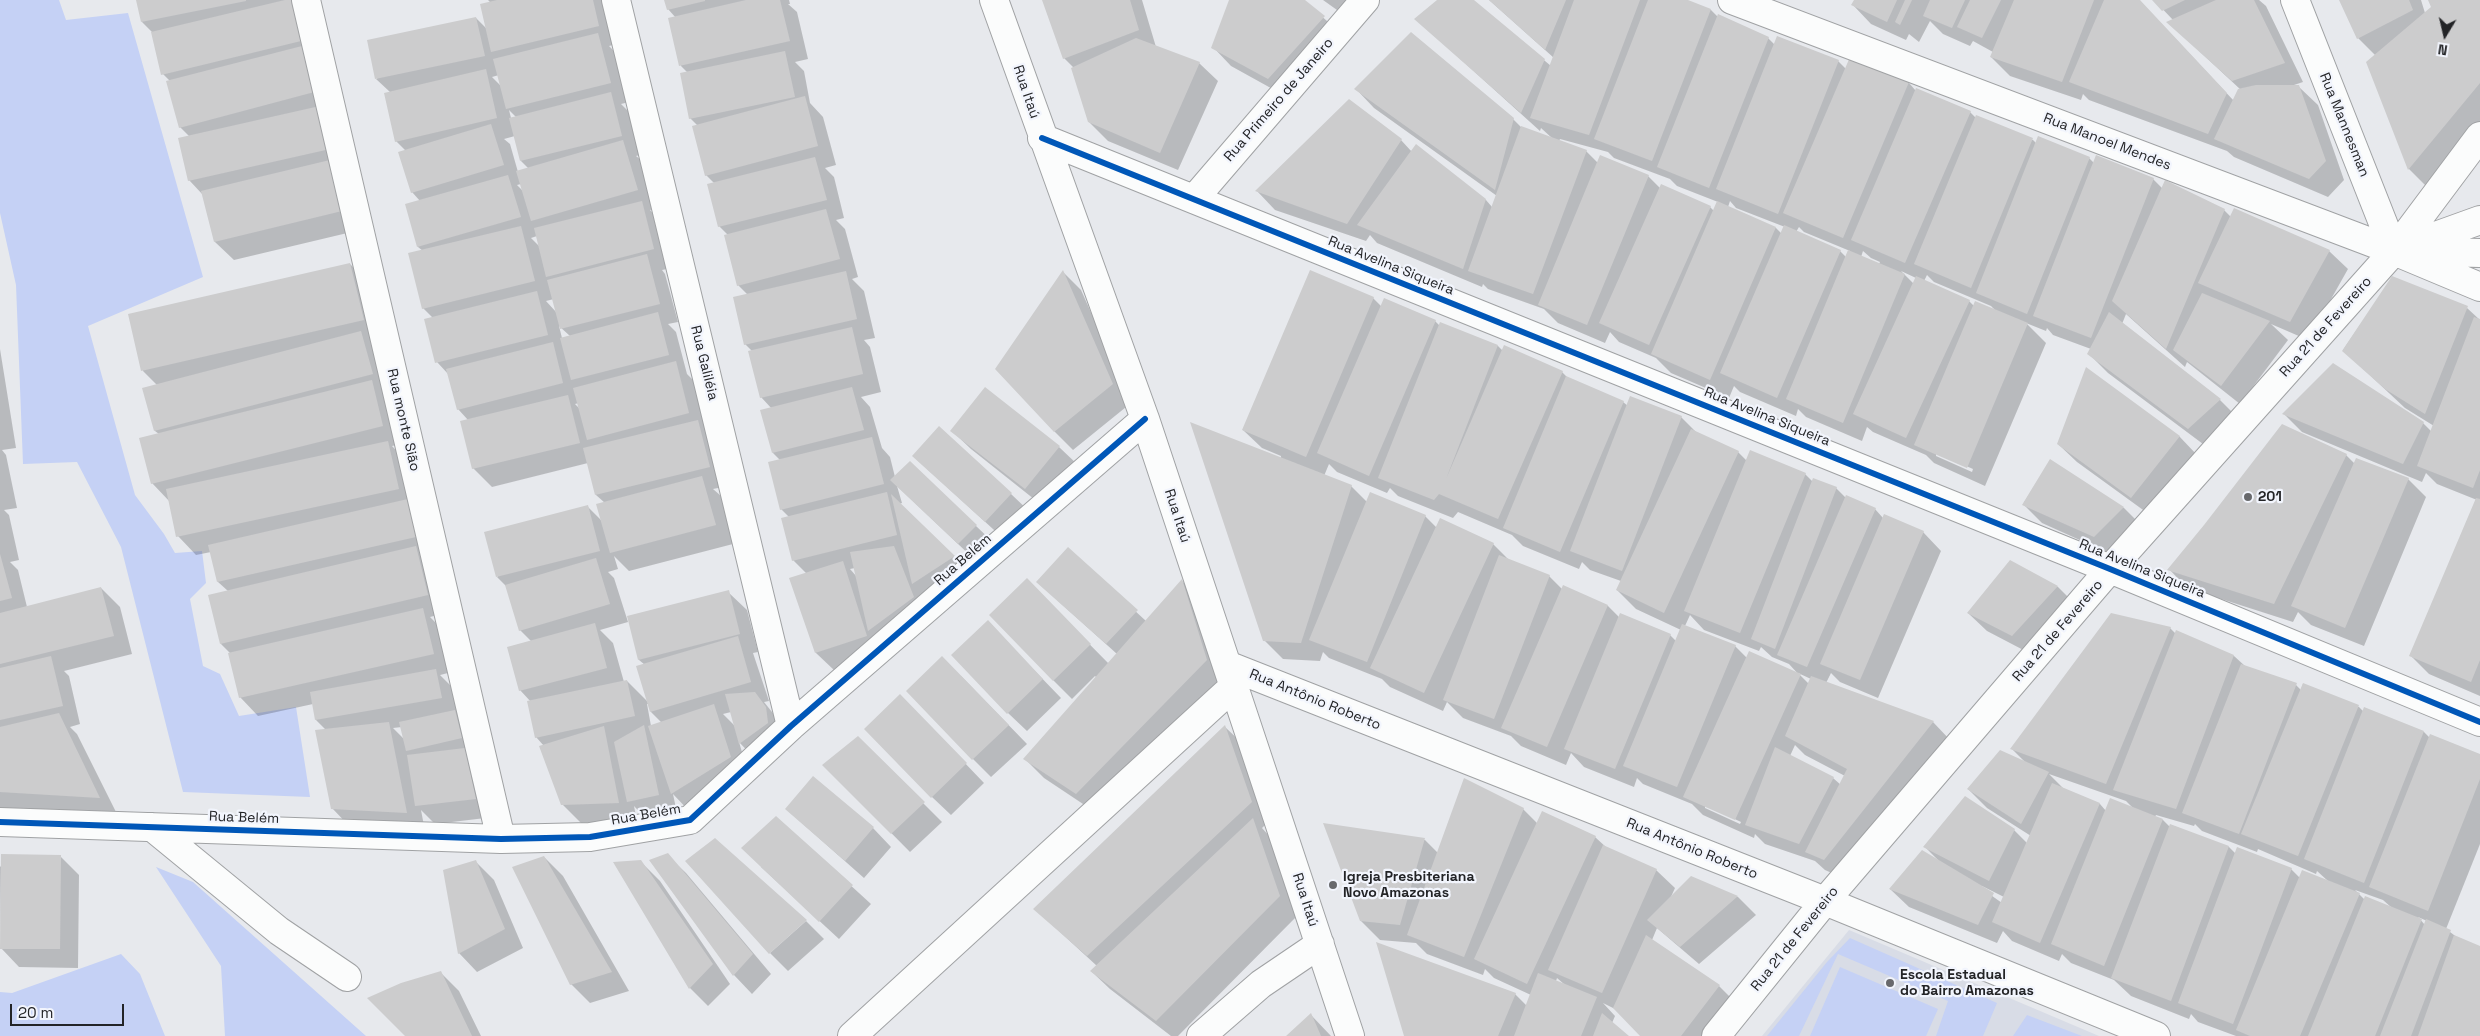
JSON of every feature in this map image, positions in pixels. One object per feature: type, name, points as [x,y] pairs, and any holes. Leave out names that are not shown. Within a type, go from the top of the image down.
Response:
[{"type":"street","name":"Rua monte Sião","points":[[306,0],[500,839]]},
{"type":"street","name":"Rua Galiléia","points":[[616,0],[791,726]]},
{"type":"street","name":"Rua Itaú","points":[[994,0],[1144,419],[1350,1036]]},
{"type":"street","name":"Rua Primeiro de Janeiro","points":[[1194,199],[1365,0]]},
{"type":"street","name":"Rua Manoel Mendes","points":[[1732,0],[2394,251],[2480,286]]},
{"type":"street","name":"Rua Mannesman","points":[[2294,0],[2394,251]]},
{"type":"street","name":"Rua 21 de Fevereiro","points":[[1716,1036],[1825,901],[2110,570],[2394,251],[2480,136]]},
{"type":"street","name":"Rua Avelina Siqueira","points":[[1042,138],[2110,570],[2480,722]]},
{"type":"street","points":[[2394,251],[2480,220]]},
{"type":"street","points":[[2394,251],[2480,253]]},
{"type":"street","name":"Rua Belém","points":[[0,822],[500,839],[590,837],[690,820],[791,726],[1144,419]]},
{"type":"street","points":[[852,1036],[1230,676]]},
{"type":"street","name":"Rua Antônio Roberto","points":[[1230,676],[1825,901],[2156,1036]]},
{"type":"street","points":[[152,827],[279,931],[346,977]]},
{"type":"street","points":[[1201,1036],[1261,984],[1320,944]]},
{"type":"shaded area","points":[[0,0],[59,0],[66,20],[128,13],[203,277],[88,326],[135,495],[164,534],[175,553],[202,551],[206,583],[190,599],[203,666],[220,674],[239,716],[296,707],[310,797],[183,792],[121,547],[77,462],[23,464],[16,285],[0,213]]},
{"type":"shaded area","points":[[156,867],[193,882],[366,1036],[225,1036],[221,966]]},
{"type":"shaded area","name":"Escola Estadual do Bairro Amazonas","points":[[1849,930],[2099,1036],[1762,1036]]},
{"type":"shaded area","points":[[1850,938],[1997,1003],[1983,1036],[1936,1036],[1948,1001],[1838,954],[1799,1036],[1767,1036],[1827,962]]},
{"type":"shaded area","points":[[121,954],[140,974],[165,1036],[0,1036],[0,992],[12,993]]},
{"type":"shaded area","points":[[1840,967],[1938,1009],[1926,1036],[1810,1036]]},
{"type":"shaded area","points":[[2027,1015],[2082,1036],[2013,1036]]},
{"type":"building","points":[[136,0],[246,0],[246,1],[141,22]]},
{"type":"building","points":[[285,0],[292,0],[301,41],[161,75],[151,32]]},
{"type":"building","points":[[497,0],[593,0],[599,26],[491,52],[480,4]]},
{"type":"building","points":[[664,0],[705,0],[705,1],[667,10]]},
{"type":"building","points":[[746,0],[780,0],[790,41],[679,66],[668,18]]},
{"type":"building","points":[[1042,0],[1130,0],[1139,30],[1063,59]]},
{"type":"building","points":[[1229,0],[1305,0],[1325,16],[1268,79],[1211,48]]},
{"type":"building","points":[[1437,0],[1474,0],[1545,59],[1521,113],[1414,19]]},
{"type":"building","points":[[1489,0],[1566,0],[1545,50]]},
{"type":"building","points":[[1574,0],[1640,0],[1589,135],[1530,118]]},
{"type":"building","points":[[1648,0],[1688,0],[1711,9],[1652,161],[1594,139]]},
{"type":"building","points":[[1854,0],[1897,0],[1887,22],[1851,5]]},
{"type":"building","points":[[1905,0],[1912,0],[1900,25],[1895,22]]},
{"type":"building","points":[[1930,0],[1965,0],[1952,28],[1923,16]]},
{"type":"building","points":[[1970,0],[2001,0],[1982,38],[1957,27]]},
{"type":"building","points":[[2014,0],[2094,0],[2062,82],[1990,57]]},
{"type":"building","points":[[2104,0],[2140,0],[2227,93],[2208,134],[2069,82]]},
{"type":"building","points":[[2152,0],[2185,0],[2162,11]]},
{"type":"building","points":[[2216,0],[2254,0],[2285,63],[2232,81],[2166,22]]},
{"type":"building","points":[[2339,0],[2409,0],[2413,10],[2357,39]]},
{"type":"building","points":[[2428,0],[2480,0],[2480,83],[2408,170],[2366,62],[2431,7]]},
{"type":"building","points":[[1718,14],[1769,37],[1709,188],[1657,167]]},
{"type":"building","points":[[476,17],[485,56],[375,79],[367,40]]},
{"type":"building","points":[[1411,32],[1514,118],[1495,190],[1354,89]]},
{"type":"building","points":[[598,33],[611,83],[506,109],[493,59]]},
{"type":"building","points":[[1777,36],[1839,60],[1778,214],[1716,189]]},
{"type":"building","points":[[1136,38],[1200,62],[1160,153],[1088,122],[1071,68]]},
{"type":"building","points":[[306,45],[318,91],[179,128],[166,81]]},
{"type":"building","points":[[785,51],[795,97],[689,119],[680,73]]},
{"type":"building","points":[[1850,57],[1909,82],[1843,238],[1783,213]]},
{"type":"building","points":[[486,69],[497,118],[395,142],[384,93]]},
{"type":"building","points":[[2256,85],[2299,85],[2326,161],[2309,179],[2214,139],[2238,89]]},
{"type":"building","points":[[1916,88],[1971,111],[1905,263],[1851,240]]},
{"type":"building","points":[[611,92],[622,136],[520,161],[509,118]]},
{"type":"building","points":[[805,96],[818,146],[705,176],[692,126]]},
{"type":"building","points":[[1349,99],[1402,139],[1347,224],[1255,191]]},
{"type":"building","points":[[320,106],[330,149],[188,181],[178,138]]},
{"type":"building","points":[[1976,115],[2033,138],[1971,288],[1914,264]]},
{"type":"building","points":[[491,124],[504,165],[411,193],[398,152]]},
{"type":"building","points":[[1521,126],[1587,150],[1533,294],[1468,271]]},
{"type":"building","points":[[2038,136],[2090,157],[2027,314],[1976,293]]},
{"type":"building","points":[[623,140],[638,190],[531,221],[516,171]]},
{"type":"building","points":[[1416,144],[1486,199],[1463,269],[1357,225]]},
{"type":"building","points":[[1600,155],[1649,175],[1587,325],[1538,305]]},
{"type":"building","points":[[2096,155],[2154,178],[2091,338],[2033,316]]},
{"type":"building","points":[[815,157],[827,200],[718,227],[707,184]]},
{"type":"building","points":[[330,160],[342,211],[214,242],[201,191]]},
{"type":"building","points":[[508,175],[521,217],[417,247],[405,204]]},
{"type":"building","points":[[2165,180],[2225,209],[2166,349],[2112,301]]},
{"type":"building","points":[[1661,184],[1711,206],[1649,345],[1599,323]]},
{"type":"building","points":[[642,201],[654,249],[546,277],[534,228]]},
{"type":"building","points":[[1717,201],[1776,227],[1710,380],[1651,354]]},
{"type":"building","points":[[2234,208],[2330,250],[2290,322],[2198,283]]},
{"type":"building","points":[[826,209],[840,259],[737,286],[724,235]]},
{"type":"building","points":[[1784,225],[1841,250],[1777,398],[1720,373]]},
{"type":"building","points":[[521,226],[535,281],[422,309],[408,253]]},
{"type":"building","points":[[1848,250],[1905,274],[1843,423],[1786,399]]},
{"type":"building","points":[[647,254],[660,304],[560,329],[547,280]]},
{"type":"building","points":[[350,263],[364,320],[141,371],[128,314]]},
{"type":"building","points":[[1063,270],[1113,384],[1054,432],[995,369]]},
{"type":"building","points":[[1310,270],[1374,297],[1306,457],[1242,430]]},
{"type":"building","points":[[846,271],[857,319],[744,345],[733,297]]},
{"type":"building","points":[[1916,276],[1970,300],[1906,438],[1853,414]]},
{"type":"building","points":[[2392,276],[2468,306],[2425,414],[2385,389],[2342,351]]},
{"type":"building","points":[[537,291],[548,335],[435,363],[424,319]]},
{"type":"building","points":[[2202,293],[2270,321],[2221,386],[2173,350]]},
{"type":"building","points":[[1384,298],[1436,320],[1369,476],[1317,453]]},
{"type":"building","points":[[1975,301],[2028,323],[1967,468],[1914,445]]},
{"type":"building","points":[[658,312],[669,355],[571,380],[560,338]]},
{"type":"building","points":[[2109,312],[2221,399],[2188,429],[2087,354]]},
{"type":"building","points":[[2474,317],[2480,319],[2480,470],[2473,488],[2417,466]]},
{"type":"building","points":[[1440,322],[1498,345],[1446,479],[1504,345],[1563,371],[1498,519],[1439,494],[1434,500],[1378,478]]},
{"type":"building","points":[[852,327],[863,374],[760,398],[748,351]]},
{"type":"building","points":[[361,331],[373,374],[154,431],[142,388]]},
{"type":"building","points":[[553,342],[563,383],[457,410],[446,369]]},
{"type":"building","points":[[676,361],[689,413],[587,440],[573,388]]},
{"type":"building","points":[[2333,363],[2424,422],[2403,464],[2282,414]]},
{"type":"building","points":[[2086,367],[2180,436],[2131,498],[2057,444]]},
{"type":"building","points":[[1566,376],[1624,401],[1560,552],[1503,528]]},
{"type":"building","points":[[372,380],[383,426],[151,484],[139,438]]},
{"type":"building","points":[[852,387],[864,430],[772,453],[760,410]]},
{"type":"building","points":[[985,387],[1060,446],[1025,489],[950,431]]},
{"type":"building","points":[[568,395],[580,443],[472,469],[460,421]]},
{"type":"building","points":[[1630,396],[1682,416],[1622,571],[1570,551]]},
{"type":"building","points":[[698,420],[710,467],[595,495],[583,448]]},
{"type":"building","points":[[1190,422],[1352,485],[1301,643],[1263,641]]},
{"type":"building","points":[[2282,424],[2347,454],[2274,604],[2167,570],[2204,525]]},
{"type":"building","points":[[939,426],[1012,493],[985,522],[912,456]]},
{"type":"building","points":[[1691,429],[1739,451],[1664,613],[1616,590]]},
{"type":"building","points":[[872,437],[884,484],[780,510],[768,462]]},
{"type":"building","points":[[388,441],[399,489],[176,537],[166,489]]},
{"type":"building","points":[[1750,450],[1806,473],[1740,633],[1684,611]]},
{"type":"building","points":[[2356,458],[2409,478],[2345,628],[2291,606]]},
{"type":"building","points":[[2050,459],[2124,507],[2094,537],[2022,505]]},
{"type":"building","points":[[910,461],[977,525],[958,544],[890,480]]},
{"type":"building","points":[[702,476],[716,525],[610,553],[596,504]]},
{"type":"building","points":[[1813,478],[1837,487],[1775,649],[1751,639]]},
{"type":"building","points":[[887,492],[897,535],[792,561],[781,518]]},
{"type":"building","points":[[1370,492],[1426,515],[1367,662],[1309,640]]},
{"type":"building","points":[[891,494],[955,556],[912,584]]},
{"type":"building","points":[[1846,495],[1876,508],[1807,667],[1777,655]]},
{"type":"building","points":[[2476,498],[2480,499],[2480,660],[2471,682],[2409,656]]},
{"type":"building","points":[[408,499],[416,537],[217,582],[208,545]]},
{"type":"building","points":[[588,505],[600,551],[496,577],[484,532]]},
{"type":"building","points":[[1884,514],[1924,531],[1860,680],[1820,664]]},
{"type":"building","points":[[1440,518],[1494,543],[1424,693],[1370,668]]},
{"type":"building","points":[[416,546],[428,595],[220,644],[208,595]]},
{"type":"building","points":[[894,546],[914,597],[868,631],[850,552]]},
{"type":"building","points":[[1068,547],[1138,610],[1106,644],[1036,582]]},
{"type":"building","points":[[0,554],[12,598],[0,601]]},
{"type":"building","points":[[1499,555],[1550,575],[1494,719],[1443,700]]},
{"type":"building","points":[[596,558],[610,604],[519,631],[505,585]]},
{"type":"building","points":[[2010,560],[2058,586],[2012,636],[1967,613]]},
{"type":"building","points":[[843,561],[867,636],[815,653],[789,578]]},
{"type":"building","points":[[1027,578],[1091,644],[1053,681],[989,615]]},
{"type":"building","points":[[1182,579],[1207,660],[1076,794],[1023,759]]},
{"type":"building","points":[[1563,585],[1608,605],[1547,747],[1501,728]]},
{"type":"building","points":[[101,587],[114,636],[0,664],[0,613]]},
{"type":"building","points":[[729,590],[740,634],[638,660],[627,616]]},
{"type":"building","points":[[423,608],[434,654],[239,698],[228,653]]},
{"type":"building","points":[[1620,613],[1671,634],[1615,769],[1564,749]]},
{"type":"building","points":[[2111,613],[2171,627],[2106,784],[2010,749]]},
{"type":"building","points":[[988,620],[1043,679],[1007,714],[951,655]]},
{"type":"building","points":[[595,623],[607,668],[519,691],[507,647]]},
{"type":"building","points":[[1682,624],[1736,645],[1677,787],[1623,766]]},
{"type":"building","points":[[2176,630],[2234,655],[2176,809],[2113,790]]},
{"type":"building","points":[[738,636],[751,682],[650,712],[636,666]]},
{"type":"building","points":[[1749,651],[1801,674],[1735,820],[1683,797]]},
{"type":"building","points":[[51,656],[63,706],[0,720],[0,668]]},
{"type":"building","points":[[942,656],[1009,725],[972,760],[906,691]]},
{"type":"building","points":[[2241,664],[2297,683],[2239,834],[2182,813]]},
{"type":"building","points":[[436,669],[442,698],[315,720],[310,692]]},
{"type":"building","points":[[1811,676],[1934,721],[1824,860],[1805,852],[1847,769],[1785,736]]},
{"type":"building","points":[[627,680],[635,716],[535,738],[527,701]]},
{"type":"building","points":[[2303,683],[2359,705],[2298,856],[2241,834]]},
{"type":"building","points":[[755,692],[766,707],[768,723],[739,744],[725,694]]},
{"type":"building","points":[[900,694],[967,763],[931,798],[864,729]]},
{"type":"building","points":[[714,704],[731,757],[671,794],[648,726]]},
{"type":"building","points":[[2364,707],[2424,731],[2364,883],[2304,859]]},
{"type":"building","points":[[455,710],[462,738],[406,751],[399,722]]},
{"type":"building","points":[[59,713],[100,798],[0,792],[0,727]]},
{"type":"building","points":[[389,722],[407,813],[331,809],[315,730]]},
{"type":"building","points":[[644,725],[659,795],[627,802],[614,742]]},
{"type":"building","points":[[1225,725],[1252,802],[1087,956],[1033,909]]},
{"type":"building","points":[[604,726],[619,803],[561,805],[539,746]]},
{"type":"building","points":[[2430,734],[2480,754],[2480,779],[2428,911],[2369,887]]},
{"type":"building","points":[[858,736],[925,802],[891,834],[822,765]]},
{"type":"building","points":[[1775,747],[1834,777],[1799,844],[1745,825]]},
{"type":"building","points":[[465,748],[476,799],[415,806],[407,755]]},
{"type":"building","points":[[2000,750],[2049,772],[2021,824],[1967,789]]},
{"type":"building","points":[[813,776],[874,827],[845,861],[785,809]]},
{"type":"building","points":[[1464,778],[1524,808],[1464,957],[1407,935]]},
{"type":"building","points":[[2052,783],[2100,803],[2040,943],[1992,922]]},
{"type":"building","points":[[1965,796],[2015,829],[1989,881],[1923,847]]},
{"type":"building","points":[[2110,798],[2163,819],[2104,966],[2051,944]]},
{"type":"building","points":[[1542,811],[1596,836],[1527,984],[1474,959]]},
{"type":"building","points":[[776,816],[853,885],[819,922],[741,848]]},
{"type":"building","points":[[1253,818],[1280,896],[1156,1021],[1090,971]]},
{"type":"building","points":[[1323,823],[1425,838],[1400,925],[1360,921]]},
{"type":"building","points":[[2170,824],[2229,846],[2171,1001],[2111,978]]},
{"type":"building","points":[[715,838],[807,920],[769,954],[685,861]]},
{"type":"building","points":[[1603,845],[1657,869],[1602,993],[1548,970]]},
{"type":"building","points":[[2237,847],[2292,868],[2233,1024],[2178,1003]]},
{"type":"building","points":[[1922,850],[1994,893],[1978,925],[1889,889]]},
{"type":"building","points":[[668,853],[753,954],[733,976],[649,860]]},
{"type":"building","points":[[1,854],[61,855],[60,949],[0,949]]},
{"type":"building","points":[[544,856],[612,972],[570,985],[512,867]]},
{"type":"building","points":[[476,860],[505,929],[458,954],[443,870]]},
{"type":"building","points":[[641,860],[713,964],[689,989],[613,862]]},
{"type":"building","points":[[2302,870],[2360,893],[2300,1036],[2250,1036],[2236,1030]]},
{"type":"building","points":[[1691,876],[1738,896],[1680,947],[1647,920]]},
{"type":"building","points":[[2365,896],[2422,919],[2375,1036],[2308,1036]]},
{"type":"building","points":[[2426,919],[2451,930],[2411,1036],[2380,1036]]},
{"type":"building","points":[[1646,935],[1720,985],[1681,1036],[1640,1036],[1613,1008]]},
{"type":"building","points":[[2454,935],[2480,946],[2480,1036],[2418,1036]]},
{"type":"building","points":[[1376,942],[1516,993],[1498,1036],[1404,1036]]},
{"type":"building","points":[[441,971],[472,1036],[405,1036],[367,998],[401,983]]},
{"type":"building","points":[[1538,973],[1597,997],[1581,1036],[1514,1036]]},
{"type":"building","points":[[1311,1013],[1321,1036],[1286,1036]]},
{"type":"building","points":[[1602,1013],[1629,1036],[1593,1036]]},
{"type":"cycle path","points":[[1042,138],[2110,569],[2480,722]]},
{"type":"cycle path","points":[[0,822],[501,839],[590,837],[690,820],[791,726],[1145,419]]},
{"type":"place","name":"201","points":[[2248,497]]},
{"type":"place","name":"Igreja Presbiteriana Novo Amazonas","points":[[1333,885]]},
{"type":"place","name":"Escola Estadual do Bairro Amazonas","points":[[1890,983]]}]
